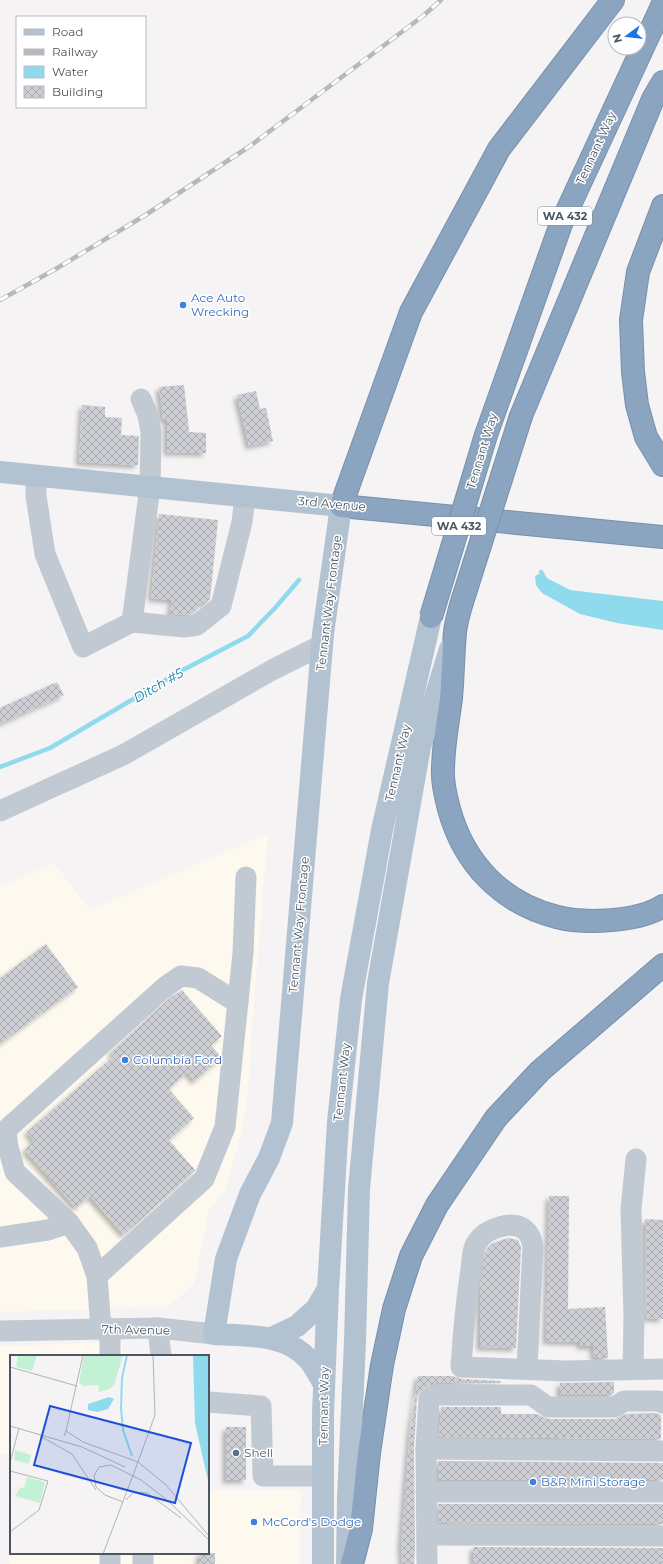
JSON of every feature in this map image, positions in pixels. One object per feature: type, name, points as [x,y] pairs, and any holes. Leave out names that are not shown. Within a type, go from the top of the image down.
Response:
[{"type":"highway","points":[[341,506],[411,312],[499,148],[613,0]]},
{"type":"highway","name":"Tennant Way","points":[[431,618],[486,434],[561,224],[663,4]]},
{"type":"highway","name":"Tennant Way","points":[[456,630],[462,602],[521,416],[650,107],[663,82]]},
{"type":"highway","points":[[663,206],[638,272],[631,320],[633,372],[637,405],[646,437],[663,465]]},
{"type":"highway","name":"3rd Avenue","points":[[341,506],[663,537]]},
{"type":"highway","points":[[456,630],[451,699],[444,743],[442,772],[446,798],[452,821],[470,858],[487,878],[509,896],[540,913],[565,920],[584,922],[609,920],[634,916],[663,906]]},
{"type":"highway","points":[[352,1564],[361,1529],[369,1453],[382,1365],[394,1308],[411,1256],[437,1205],[496,1118],[540,1071],[663,965]]},
{"type":"main road","name":"3rd Avenue","points":[[0,472],[341,506]]},
{"type":"main road","name":"Tennant Way Frontage","points":[[214,1334],[226,1259],[250,1194],[269,1158],[282,1123],[322,645],[341,506]]},
{"type":"main road","name":"Tennant Way","points":[[323,1564],[324,1384],[328,1289],[338,1122],[351,999],[382,830],[431,618]]},
{"type":"main road","name":"Tennant Way","points":[[347,1564],[359,1188],[378,983],[420,747],[456,630]]},
{"type":"main road","points":[[272,1338],[297,1326],[316,1309],[328,1289]]},
{"type":"main road","name":"7th Avenue","points":[[214,1334],[272,1338]]},
{"type":"main road","points":[[272,1338],[295,1348],[309,1360],[324,1384]]},
{"type":"street","points":[[132,622],[150,487],[151,432],[148,415],[141,399]]},
{"type":"street","points":[[36,476],[36,496],[45,554],[83,647],[132,622],[184,627],[197,625],[220,606],[242,522],[245,496]]},
{"type":"street","points":[[0,811],[123,755],[272,670],[322,645]]},
{"type":"street","points":[[97,1276],[204,1179],[225,1127],[243,953],[246,877]]},
{"type":"street","points":[[110,1355],[97,1276],[87,1248],[69,1223],[15,1172],[8,1147],[6,1130],[165,986],[181,976],[198,978],[238,1003]]},
{"type":"street","points":[[625,1369],[631,1209],[636,1159]]},
{"type":"street","points":[[0,1237],[48,1230],[69,1223]]},
{"type":"street","points":[[527,1369],[533,1246],[532,1239],[526,1231],[520,1227],[510,1226],[496,1228],[484,1233],[476,1243],[465,1314],[461,1367],[573,1371],[663,1369]]},
{"type":"street","points":[[158,1328],[161,1355]]},
{"type":"street","name":"7th Avenue","points":[[0,1331],[158,1328],[214,1334]]},
{"type":"street","points":[[427,1564],[426,1449],[429,1399],[436,1395],[531,1395],[548,1408],[614,1407],[624,1401],[663,1402]]},
{"type":"street","points":[[209,1402],[261,1406],[263,1476],[323,1476]]},
{"type":"street","points":[[426,1449],[663,1451]]},
{"type":"street","points":[[426,1492],[663,1492]]},
{"type":"street","points":[[427,1535],[663,1536]]},
{"type":"shaded area","name":"Columbia Ford","points":[[268,834],[251,1039],[249,1081],[242,1130],[225,1191],[209,1210],[194,1284],[168,1307],[0,1312],[0,887],[54,863],[90,910]]},
{"type":"shaded area","points":[[122,1342],[122,1355],[10,1355],[10,1454],[0,1454],[0,1346]]},
{"type":"shaded area","name":"McCord's Dodge","points":[[301,1490],[300,1564],[10,1564],[10,1554],[209,1554],[209,1491]]},
{"type":"water","points":[[539,574],[570,590],[663,601],[663,630],[617,623],[580,614],[542,593],[536,585],[535,576]]},
{"type":"building","points":[[184,385],[189,432],[206,433],[206,453],[167,452],[167,419],[163,420],[159,387]]},
{"type":"building","points":[[256,391],[260,409],[266,408],[273,441],[249,446],[237,395]]},
{"type":"building","points":[[82,405],[105,407],[105,417],[122,418],[121,435],[139,436],[138,465],[79,462]]},
{"type":"building","points":[[159,514],[218,520],[210,599],[204,604],[199,604],[198,609],[192,614],[170,614],[172,600],[151,598]]},
{"type":"building","points":[[57,682],[64,695],[0,724],[0,708]]},
{"type":"building","points":[[46,944],[78,987],[0,1044],[0,978]]},
{"type":"building","points":[[182,990],[222,1036],[211,1045],[220,1056],[220,1059],[195,1081],[187,1072],[169,1089],[194,1118],[169,1140],[195,1170],[124,1235],[90,1196],[76,1208],[25,1150],[34,1141],[27,1132],[114,1056],[111,1052],[172,996]]},
{"type":"building","points":[[549,1196],[569,1196],[568,1309],[605,1307],[608,1358],[594,1358],[593,1346],[580,1346],[580,1342],[546,1341]]},
{"type":"building","points":[[645,1219],[663,1220],[663,1319],[646,1318]]},
{"type":"building","points":[[508,1238],[518,1240],[521,1247],[516,1348],[480,1347],[480,1288],[485,1254],[487,1249],[493,1243]]},
{"type":"building","points":[[418,1376],[453,1376],[461,1379],[501,1381],[501,1383],[436,1383],[423,1389],[419,1393],[417,1398],[414,1448],[414,1564],[402,1564],[401,1544],[410,1432]]},
{"type":"building","points":[[614,1382],[614,1393],[611,1395],[560,1395],[560,1383]]},
{"type":"building","points":[[441,1407],[501,1407],[501,1414],[537,1414],[548,1419],[615,1419],[626,1414],[656,1413],[661,1415],[661,1439],[439,1437]]},
{"type":"building","name":"Shell","points":[[226,1427],[246,1427],[246,1480],[226,1480]]},
{"type":"building","points":[[438,1461],[663,1463],[663,1480],[438,1480]]},
{"type":"building","points":[[438,1504],[663,1504],[663,1524],[439,1523]]},
{"type":"building","points":[[473,1547],[663,1548],[663,1564],[473,1564]]},
{"type":"building","points":[[215,1553],[215,1564],[199,1564],[199,1554]]},
{"type":"waterway","points":[[541,572],[546,581]]},
{"type":"waterway","name":"Ditch #5","points":[[0,767],[50,748],[181,671],[248,636],[299,580]]},
{"type":"railway","points":[[0,300],[54,270],[144,216],[250,146],[423,16],[441,0]]},
{"type":"place","name":"Ace Auto Wrecking","points":[[183,305]]},
{"type":"place","name":"Columbia Ford","points":[[125,1060]]},
{"type":"place","name":"Shell","points":[[236,1453]]},
{"type":"place","name":"B&R Mini Storage","points":[[533,1482]]},
{"type":"place","name":"McCord's Dodge","points":[[254,1522]]}]
